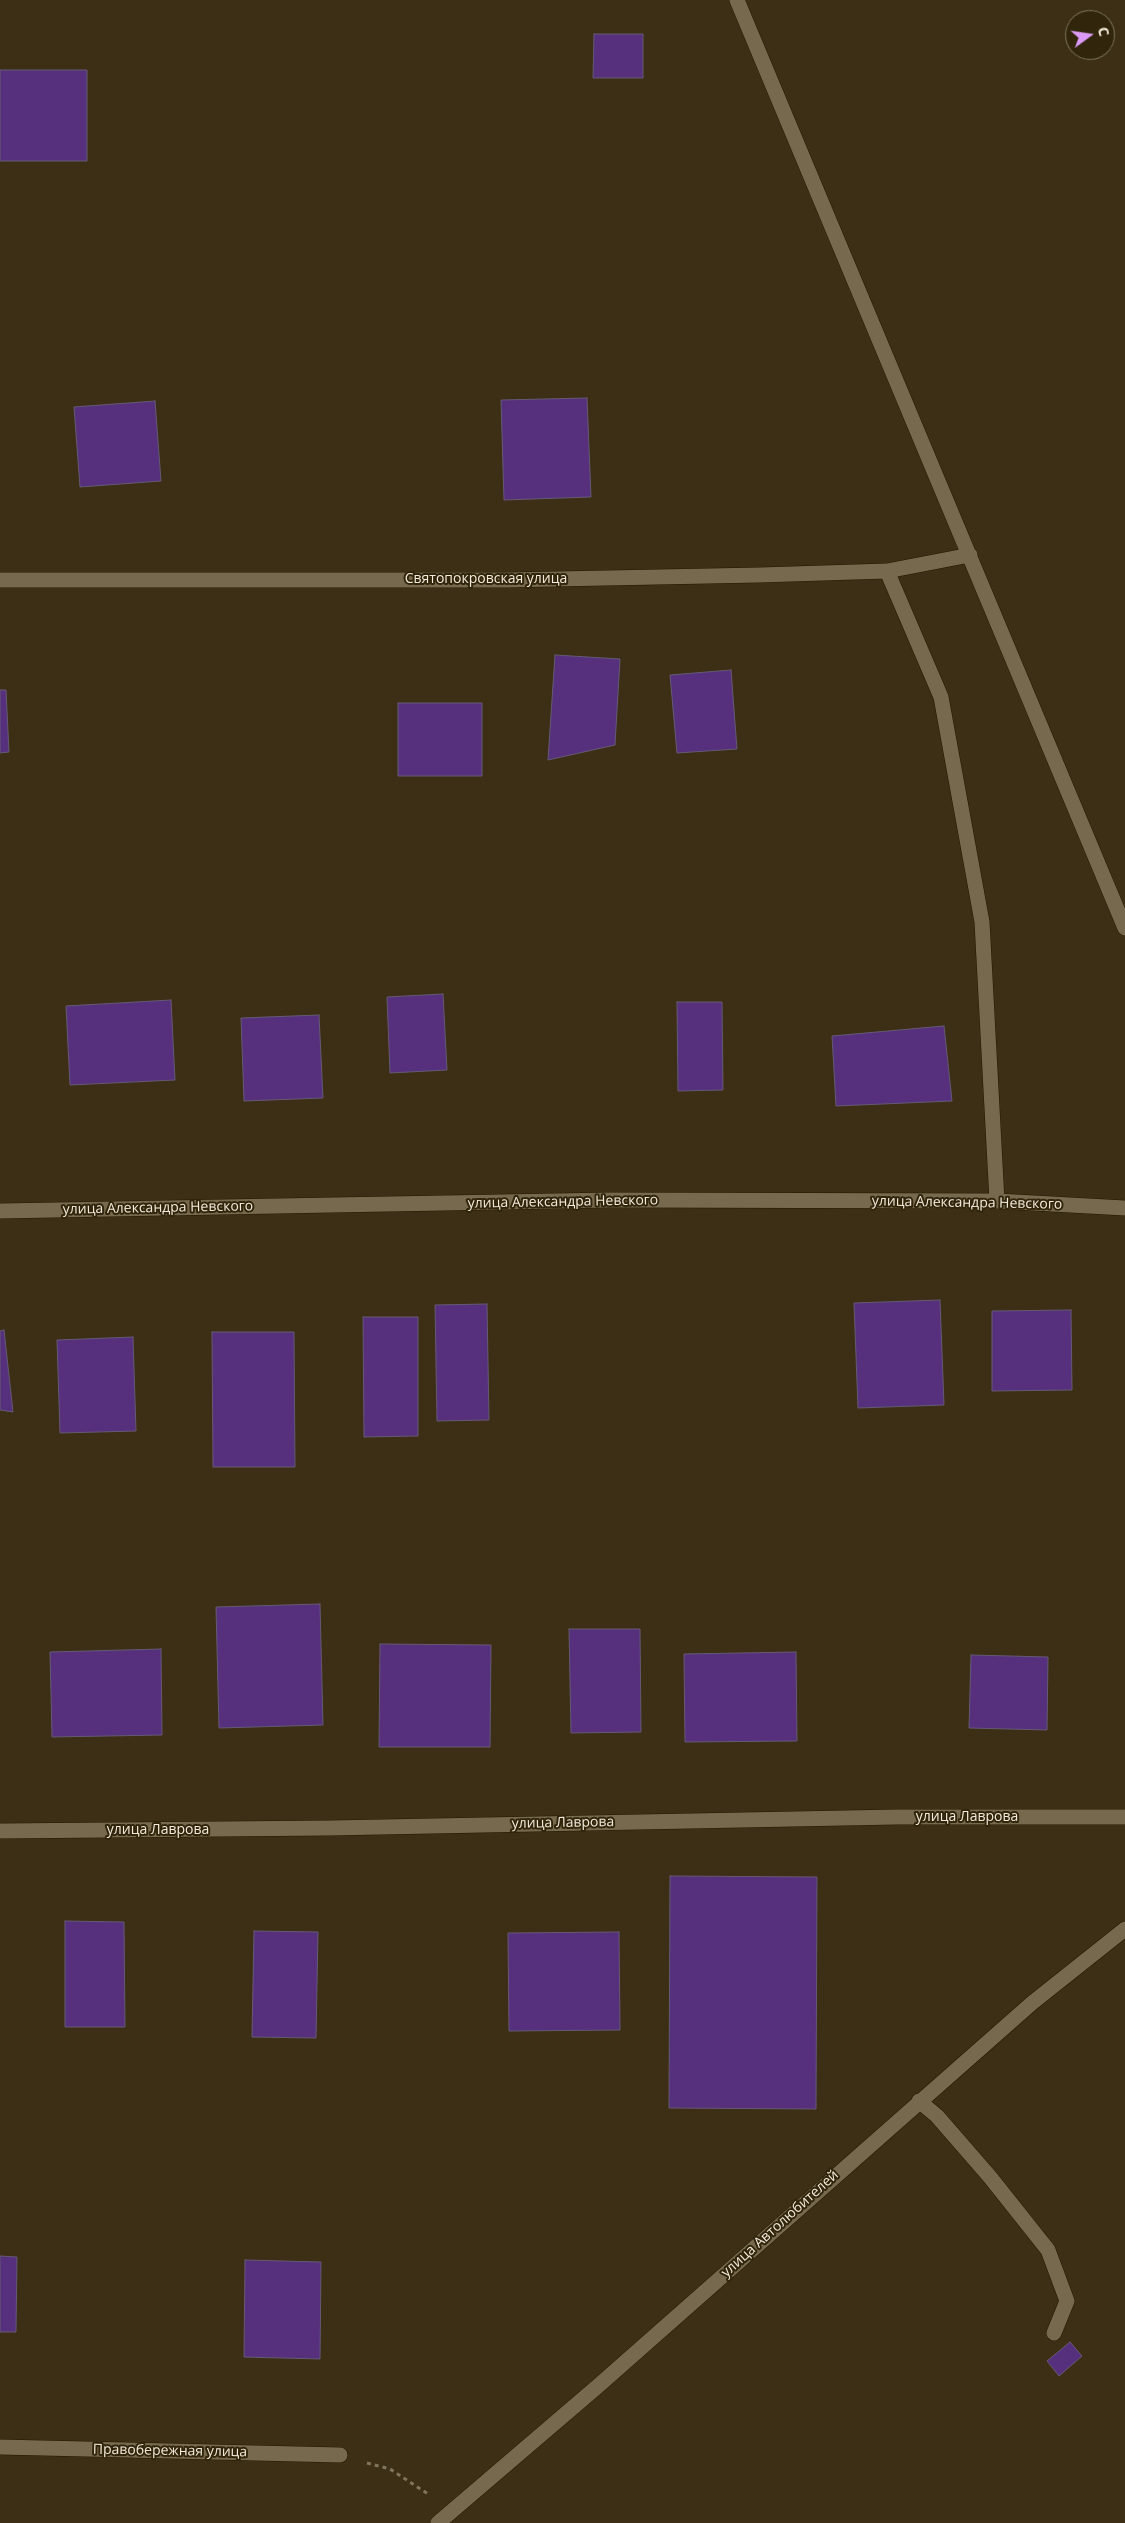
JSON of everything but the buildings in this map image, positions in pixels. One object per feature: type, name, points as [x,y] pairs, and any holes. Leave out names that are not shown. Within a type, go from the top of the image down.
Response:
[{"type":"street","points":[[737,0],[1125,928]]},
{"type":"street","name":"Святопокровская улица","points":[[0,580],[505,580],[887,571],[970,555]]},
{"type":"street","points":[[887,571],[941,697],[982,922],[997,1201]]},
{"type":"street","name":"улица Александра Невского","points":[[0,1211],[611,1200],[997,1201],[1125,1208]]},
{"type":"street","name":"улица Лаврова","points":[[0,1831],[330,1828],[897,1817],[1125,1817]]},
{"type":"street","name":"улица Автолюбителей","points":[[438,2523],[598,2386],[1032,2003],[1125,1929]]},
{"type":"street","points":[[919,2101],[937,2116],[990,2177],[1048,2250],[1067,2301],[1054,2333]]},
{"type":"street","name":"Правобережная улица","points":[[0,2446],[340,2455]]},
{"type":"path","points":[[340,2455],[390,2469],[450,2512]]}]
